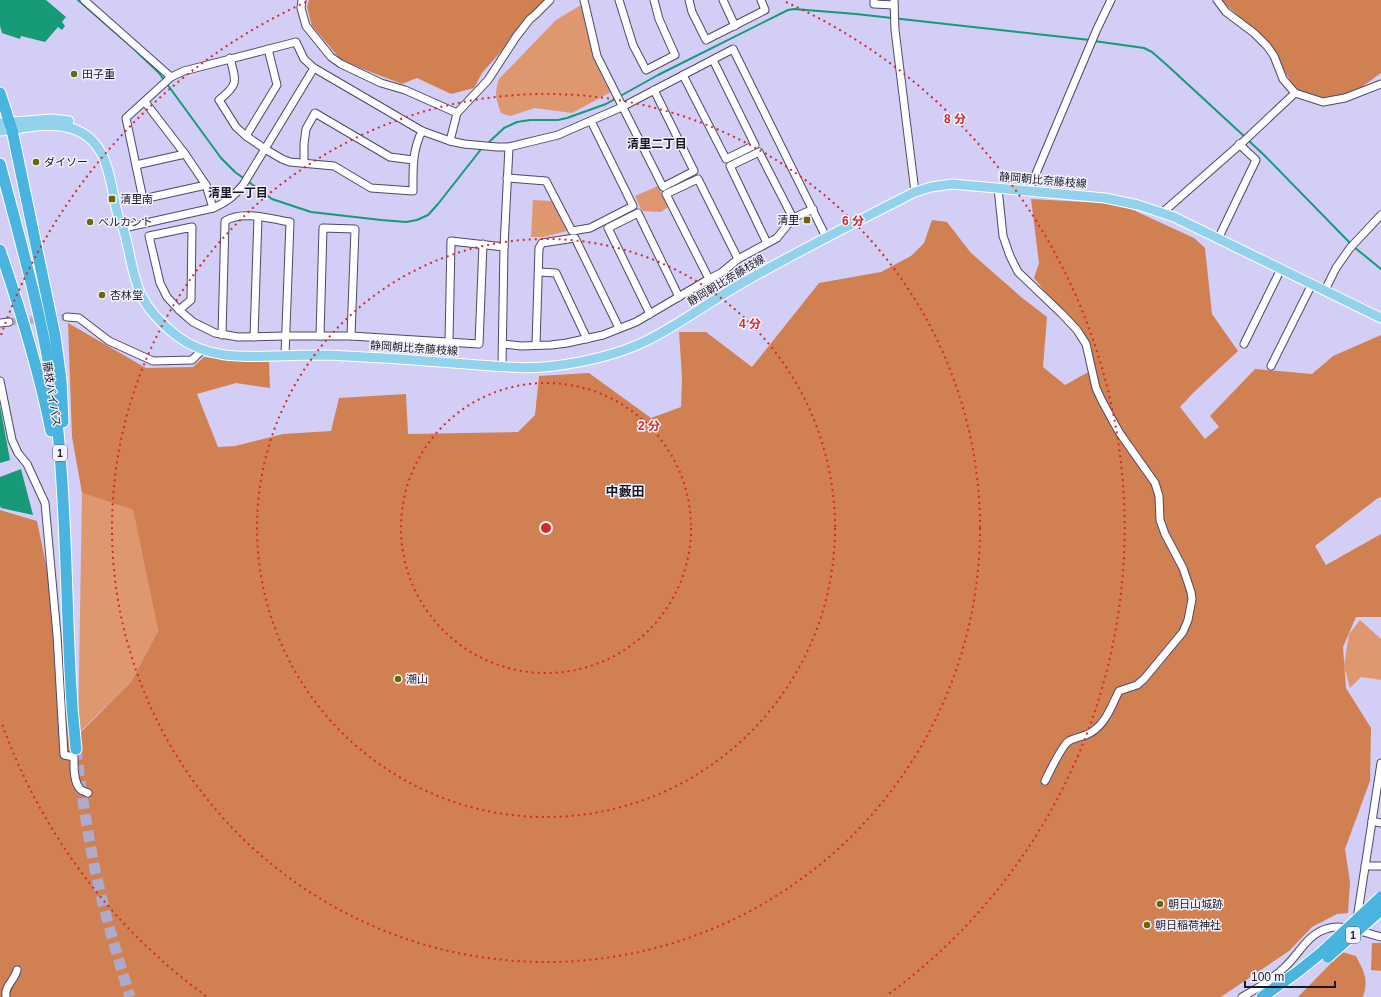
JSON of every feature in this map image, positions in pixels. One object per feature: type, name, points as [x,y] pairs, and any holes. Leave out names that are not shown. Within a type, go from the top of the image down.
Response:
[{"type":"highway","name":"1","points":[[0,93],[56,344],[61,380],[68,481],[66,551]]},
{"type":"highway","name":"藤枝バイパス","points":[[0,164],[40,324],[50,373],[58,431],[66,551],[70,671],[76,749]]},
{"type":"highway","name":"1","points":[[0,250],[28,338],[41,385],[62,490]]},
{"type":"highway","points":[[1262,997],[1323,956],[1381,898]]},
{"type":"highway","name":"1","points":[[1275,997],[1301,979],[1323,956],[1381,910]]},
{"type":"main road","name":"静岡朝比奈藤枝線","points":[[0,131],[7,125],[52,119],[66,120],[80,125],[92,133],[104,146],[110,156],[124,219],[124,228],[135,275],[142,296],[164,326],[180,339],[202,350],[228,356],[326,355],[502,366],[551,366],[606,356],[629,348],[664,331],[741,284],[826,237],[915,192],[931,187],[952,184],[1105,198],[1138,205],[1174,217],[1381,318]]},
{"type":"street","points":[[84,0],[171,77]]},
{"type":"street","points":[[302,0],[301,8],[306,26],[331,57],[342,64],[382,83],[405,90],[457,113]]},
{"type":"street","points":[[450,141],[457,113],[488,80],[516,37],[530,19],[550,0]]},
{"type":"street","points":[[584,0],[597,56],[663,187],[694,171],[654,90]]},
{"type":"street","points":[[619,0],[633,45],[646,70],[675,55],[659,19],[654,0]]},
{"type":"street","points":[[689,0],[692,12],[706,40],[765,10],[761,0]]},
{"type":"street","points":[[723,0],[735,26]]},
{"type":"street","points":[[874,0],[874,4],[894,6],[915,192]]},
{"type":"street","points":[[1029,190],[1097,29],[1111,0]]},
{"type":"street","points":[[1217,0],[1226,12],[1254,33],[1267,46],[1274,56],[1284,79],[1295,93],[1323,102],[1345,98],[1381,84]]},
{"type":"street","points":[[206,185],[143,199],[126,118],[171,77],[184,71],[230,58],[296,42],[304,59],[314,68],[422,131],[450,141],[464,144],[509,147],[558,135],[591,121],[622,107],[733,49],[826,237]]},
{"type":"street","points":[[246,136],[277,86],[268,49]]},
{"type":"street","points":[[230,58],[235,76],[234,85],[231,90],[219,100],[236,127],[246,136],[265,149],[290,162],[334,166],[371,188],[413,191],[413,160],[416,143],[422,131]]},
{"type":"street","points":[[683,75],[726,159],[755,145],[713,60]]},
{"type":"street","points":[[124,228],[212,208],[223,204],[233,197],[250,174],[314,68]]},
{"type":"street","points":[[1162,214],[1242,143],[1295,93]]},
{"type":"street","points":[[145,102],[185,154],[206,185],[212,208]]},
{"type":"street","points":[[304,163],[306,129],[315,113],[390,157],[413,160]]},
{"type":"street","points":[[507,178],[546,181],[572,231],[590,228],[634,206],[591,121]]},
{"type":"street","points":[[1218,239],[1256,160],[1242,143]]},
{"type":"street","points":[[502,366],[504,247],[509,147]]},
{"type":"street","points":[[767,243],[730,166],[759,152],[793,218]]},
{"type":"street","points":[[136,165],[185,154]]},
{"type":"street","points":[[709,279],[666,194],[698,179],[738,259]]},
{"type":"street","points":[[998,188],[1003,236],[1010,256],[1018,272],[1062,314],[1077,330],[1086,344],[1096,388],[1102,401],[1119,432],[1154,483],[1159,496],[1160,520],[1165,534],[1183,568],[1192,599],[1188,620],[1178,639],[1144,679],[1137,685],[1119,691],[1115,702],[1105,719],[1095,730],[1087,735],[1068,741],[1045,781]]},
{"type":"street","points":[[503,344],[536,345],[567,343],[603,335],[636,322],[721,273],[738,259],[777,238],[793,218],[813,209]]},
{"type":"street","points":[[650,314],[608,228],[638,213],[680,297]]},
{"type":"street","points":[[222,335],[225,221],[229,218],[248,216],[290,222],[287,336],[285,356]]},
{"type":"street","points":[[1325,290],[1336,268],[1350,248],[1381,216]]},
{"type":"street","points":[[254,337],[258,217]]},
{"type":"street","points":[[179,310],[191,300],[192,228],[148,236],[160,283],[167,297],[179,310],[193,322],[207,330],[222,335],[238,337],[351,336],[479,344],[483,244]]},
{"type":"street","points":[[320,336],[323,228],[355,229],[351,336]]},
{"type":"street","points":[[536,345],[539,248],[542,243],[575,238],[620,328]]},
{"type":"street","points":[[449,342],[451,241],[504,247]]},
{"type":"street","points":[[1244,344],[1281,269]]},
{"type":"street","points":[[539,272],[556,273],[587,339]]},
{"type":"street","points":[[1271,366],[1312,284]]},
{"type":"street","points":[[67,317],[79,318],[109,341],[153,361],[192,360],[202,350]]},
{"type":"street","points":[[0,323],[9,322]]},
{"type":"street","points":[[0,381],[12,440],[18,453],[27,464],[45,504],[57,635],[64,755],[74,757],[77,784],[80,789],[88,793]]},
{"type":"street","points":[[1356,931],[1381,763]]},
{"type":"street","points":[[1372,821],[1381,823]]},
{"type":"street","points":[[1365,866],[1381,866]]},
{"type":"street","points":[[1242,997],[1285,967],[1310,938],[1323,929],[1338,927],[1381,937]]},
{"type":"street","points":[[6,997],[5,994],[7,988],[16,975],[17,970]]},
{"type":"shaded area","points":[[0,0],[46,0],[66,17],[62,22],[65,26],[62,30],[58,27],[45,42],[21,36],[20,39],[2,33],[0,26]]},
{"type":"shaded area","points":[[309,0],[547,0],[482,73],[474,88],[451,94],[417,78],[402,84],[342,61],[312,26],[307,7]]},
{"type":"shaded area","points":[[1221,0],[1381,0],[1381,73],[1352,94],[1326,99],[1309,95],[1296,89],[1264,40]]},
{"type":"shaded area","points":[[581,5],[596,56],[611,92],[572,113],[535,108],[510,116],[501,113],[496,96],[496,89],[499,79],[556,20]]},
{"type":"shaded area","points":[[658,186],[668,207],[661,212],[643,211],[635,196]]},
{"type":"shaded area","points":[[1031,199],[1120,204],[1194,238],[1205,248],[1212,314],[1238,351],[1180,407],[1205,439],[1219,427],[1210,416],[1255,369],[1312,374],[1333,356],[1381,335],[1381,497],[1315,546],[1326,565],[1381,534],[1381,617],[1356,617],[1343,647],[1346,688],[1371,728],[1370,781],[1345,849],[1350,882],[1348,913],[1337,914],[1312,927],[1289,951],[1221,997],[0,997],[0,510],[37,521],[81,732],[131,682],[158,631],[133,510],[82,493],[72,437],[68,323],[146,368],[193,367],[204,357],[269,362],[270,388],[236,383],[197,394],[218,447],[235,446],[283,434],[331,431],[339,398],[406,394],[408,434],[518,432],[535,415],[539,376],[589,373],[651,418],[681,407],[682,378],[679,332],[706,332],[752,367],[819,283],[881,272],[911,256],[924,243],[932,220],[947,222],[971,253],[1021,297],[1047,317],[1043,367],[1065,385],[1092,370],[1086,346],[1067,319],[1034,278],[1039,263]]},
{"type":"shaded area","points":[[533,200],[552,201],[567,231],[543,237],[531,237]]},
{"type":"shaded area","points":[[0,406],[10,460],[0,463]]},
{"type":"shaded area","points":[[21,469],[33,515],[1,508],[0,506],[0,477]]},
{"type":"shaded area","points":[[82,493],[133,510],[158,631],[131,682],[78,734]]},
{"type":"shaded area","points":[[1360,620],[1381,639],[1381,680],[1361,677],[1350,688],[1344,666],[1349,634]]},
{"type":"shaded area","points":[[1372,943],[1381,943],[1381,971],[1371,970]]},
{"type":"shaded area","points":[[1342,952],[1356,956],[1366,980],[1363,997],[1298,997]]},
{"type":"waterway","points":[[78,0],[159,73],[221,158],[235,172],[272,199],[311,212],[406,222],[417,220],[428,215],[438,204],[482,148]]},
{"type":"waterway","points":[[487,144],[504,128],[517,122],[530,120],[558,120],[606,104],[658,75],[788,10],[794,9],[856,14],[1090,40]]},
{"type":"waterway","points":[[1094,41],[1144,48],[1152,52],[1245,137]]},
{"type":"waterway","points":[[1248,140],[1351,244]]},
{"type":"waterway","points":[[1354,247],[1381,269]]},
{"type":"tunnel","points":[[9,322],[67,317]]},
{"type":"tunnel","points":[[76,749],[95,868],[108,923],[130,997]]},
{"type":"place","name":"田子重","points":[[74,74]]},
{"type":"place","name":"ダイソー","points":[[36,162]]},
{"type":"place","name":"清里南","points":[[112,199]]},
{"type":"place","name":"清里","points":[[807,220]]},
{"type":"place","name":"ベルカント","points":[[90,222]]},
{"type":"place","name":"杏林堂","points":[[102,295]]},
{"type":"place","name":"潮山","points":[[398,679]]},
{"type":"place","name":"朝日山城跡","points":[[1160,904]]},
{"type":"place","name":"朝日稲荷神社","points":[[1147,925]]},
{"type":"district","name":"清里二丁目","points":[[657,144]]},
{"type":"district","name":"清里一丁目","points":[[238,193]]},
{"type":"district","name":"中藪田","points":[[625,491]]}]
